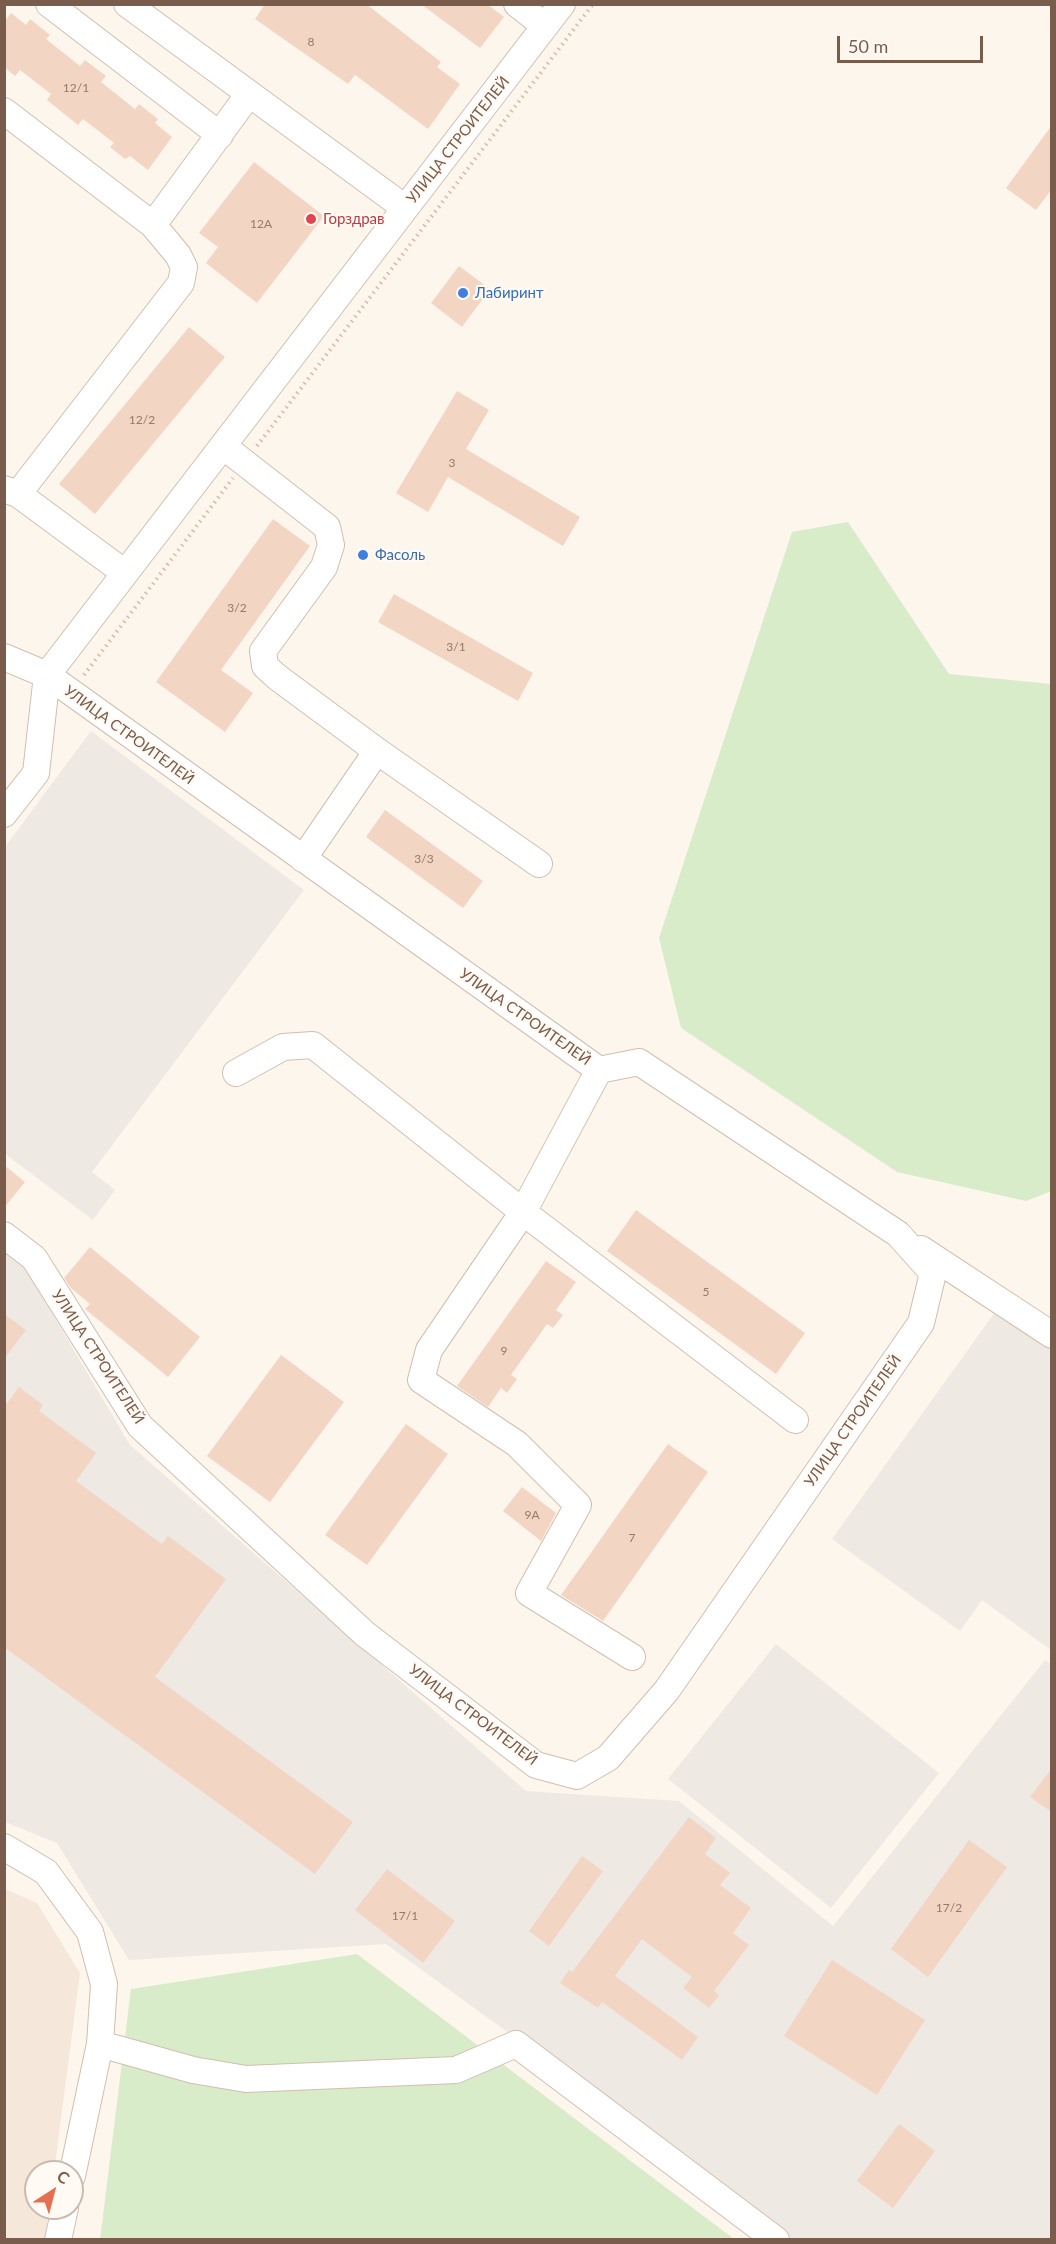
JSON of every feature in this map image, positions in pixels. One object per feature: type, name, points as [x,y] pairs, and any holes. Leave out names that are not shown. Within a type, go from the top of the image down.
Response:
[{"type":"street","points":[[49,4],[220,135]]},
{"type":"street","points":[[127,4],[405,208]]},
{"type":"street","points":[[517,4],[545,26]]},
{"type":"street","name":"УЛИЦА СТРОИТЕЛЕЙ","points":[[4,814],[36,773],[47,675],[561,4]]},
{"type":"street","points":[[153,225],[249,94]]},
{"type":"street","points":[[8,120],[153,225],[178,255],[184,267],[181,283],[11,492],[125,573]]},
{"type":"street","points":[[223,446],[327,527],[331,545],[324,567],[263,651],[265,666],[377,751],[539,864]]},
{"type":"street","points":[[4,657],[47,675]]},
{"type":"street","name":"УЛИЦА СТРОИТЕЛЕЙ","points":[[4,1234],[34,1258],[140,1426],[366,1634],[536,1765],[577,1776],[609,1758],[667,1690],[921,1323],[933,1273],[898,1234],[639,1062],[598,1070],[47,675]]},
{"type":"street","points":[[303,859],[377,751]]},
{"type":"street","points":[[236,1073],[283,1047],[313,1045],[523,1212],[795,1420]]},
{"type":"street","points":[[598,1070],[523,1212],[429,1350],[421,1380],[517,1444],[578,1505],[529,1593],[632,1657]]},
{"type":"street","points":[[898,1234],[1052,1335]]},
{"type":"street","points":[[4,1847],[46,1872],[90,1932],[104,1984],[100,2044],[75,2160]]},
{"type":"street","points":[[100,2044],[193,2070],[246,2079],[456,2070],[516,2044],[776,2240]]},
{"type":"street","points":[[58,2240],[62,2220]]},
{"type":"path","points":[[256,447],[593,4]]},
{"type":"path","points":[[70,693],[235,476]]},
{"type":"shaded area","points":[[91,731],[304,890],[92,1172],[115,1190],[93,1220],[4,1153],[5,847]]},
{"type":"shaded area","points":[[4,1252],[26,1269],[130,1445],[526,1791],[679,1801],[833,1926],[1045,1660],[1051,1664],[1051,2239],[793,2239],[386,1944],[129,1960],[57,1843],[5,1822]]},
{"type":"shaded area","points":[[998,1308],[1051,1347],[1051,1650],[982,1600],[960,1631],[832,1539]]},
{"type":"shaded area","points":[[776,1644],[939,1773],[831,1908],[668,1779]]},
{"type":"shaded area","points":[[5,1889],[37,1903],[80,1973],[56,2160],[24,2160],[24,2220],[47,2220],[45,2239],[5,2239]]},
{"type":"green space","points":[[848,522],[949,674],[1051,684],[1052,1191],[1026,1201],[897,1172],[681,1028],[659,938],[792,532]]},
{"type":"green space","points":[[357,1954],[734,2239],[100,2240],[131,1989]]},
{"type":"building","points":[[265,4],[366,4],[441,62],[437,67],[460,84],[428,129],[355,75],[348,84],[255,19]]},
{"type":"building","points":[[421,4],[487,4],[504,17],[480,48]]},
{"type":"building","points":[[11,13],[26,25],[30,19],[50,35],[46,39],[80,66],[85,60],[106,76],[101,82],[135,109],[139,104],[158,119],[155,123],[172,137],[148,170],[130,156],[125,159],[110,147],[114,143],[83,119],[78,125],[47,100],[51,94],[20,70],[15,76],[4,67],[4,22]]},
{"type":"building","points":[[1052,125],[1052,189],[1036,210],[1006,188]]},
{"type":"building","points":[[254,162],[324,216],[257,303],[206,263],[218,247],[199,233]]},
{"type":"building","points":[[459,266],[490,289],[462,327],[431,303]]},
{"type":"building","points":[[189,327],[225,357],[95,514],[59,484]]},
{"type":"building","points":[[457,391],[489,410],[466,449],[580,517],[563,546],[448,477],[428,512],[396,493]]},
{"type":"building","points":[[273,519],[310,546],[221,670],[253,693],[225,732],[156,682]]},
{"type":"building","points":[[394,594],[533,673],[518,701],[378,622]]},
{"type":"building","points":[[385,810],[483,881],[463,908],[366,837]]},
{"type":"building","points":[[4,1165],[25,1182],[4,1208]]},
{"type":"building","points":[[636,1210],[805,1333],[776,1374],[607,1251]]},
{"type":"building","points":[[90,1247],[200,1337],[168,1377],[85,1309],[90,1304],[71,1288],[64,1278]]},
{"type":"building","points":[[546,1261],[576,1282],[556,1310],[563,1315],[553,1328],[547,1324],[511,1375],[517,1379],[507,1393],[501,1388],[488,1407],[457,1386]]},
{"type":"building","points":[[4,1314],[26,1330],[4,1359]]},
{"type":"building","points":[[281,1355],[344,1402],[270,1502],[207,1456]]},
{"type":"building","points":[[19,1387],[43,1405],[39,1411],[96,1453],[76,1481],[162,1544],[168,1536],[226,1579],[155,1677],[353,1822],[315,1874],[4,1647],[4,1407]]},
{"type":"building","points":[[406,1424],[448,1454],[367,1565],[325,1535]]},
{"type":"building","points":[[668,1444],[708,1472],[603,1621],[561,1595]]},
{"type":"building","points":[[522,1487],[556,1513],[541,1541],[503,1511]]},
{"type":"building","points":[[1052,1768],[1052,1812],[1030,1797]]},
{"type":"building","points":[[689,1817],[716,1838],[705,1854],[730,1873],[720,1885],[751,1908],[733,1933],[749,1945],[714,1991],[719,1995],[709,2008],[683,1988],[692,1977],[642,1939],[615,1976],[698,2037],[682,2060],[602,2002],[598,2008],[560,1983],[569,1970],[572,1972]]},
{"type":"building","points":[[969,1840],[1007,1867],[928,1977],[891,1949]]},
{"type":"building","points":[[582,1856],[603,1871],[549,1946],[529,1931]]},
{"type":"building","points":[[387,1869],[455,1921],[423,1963],[355,1910]]},
{"type":"building","points":[[832,1960],[925,2020],[877,2095],[784,2036]]},
{"type":"building","points":[[899,2124],[935,2151],[893,2208],[857,2181]]},
{"type":"place","name":"Горздрав","points":[[311,219]]},
{"type":"place","name":"Лабиринт","points":[[463,293]]},
{"type":"place","name":"Фасоль","points":[[363,555]]}]
